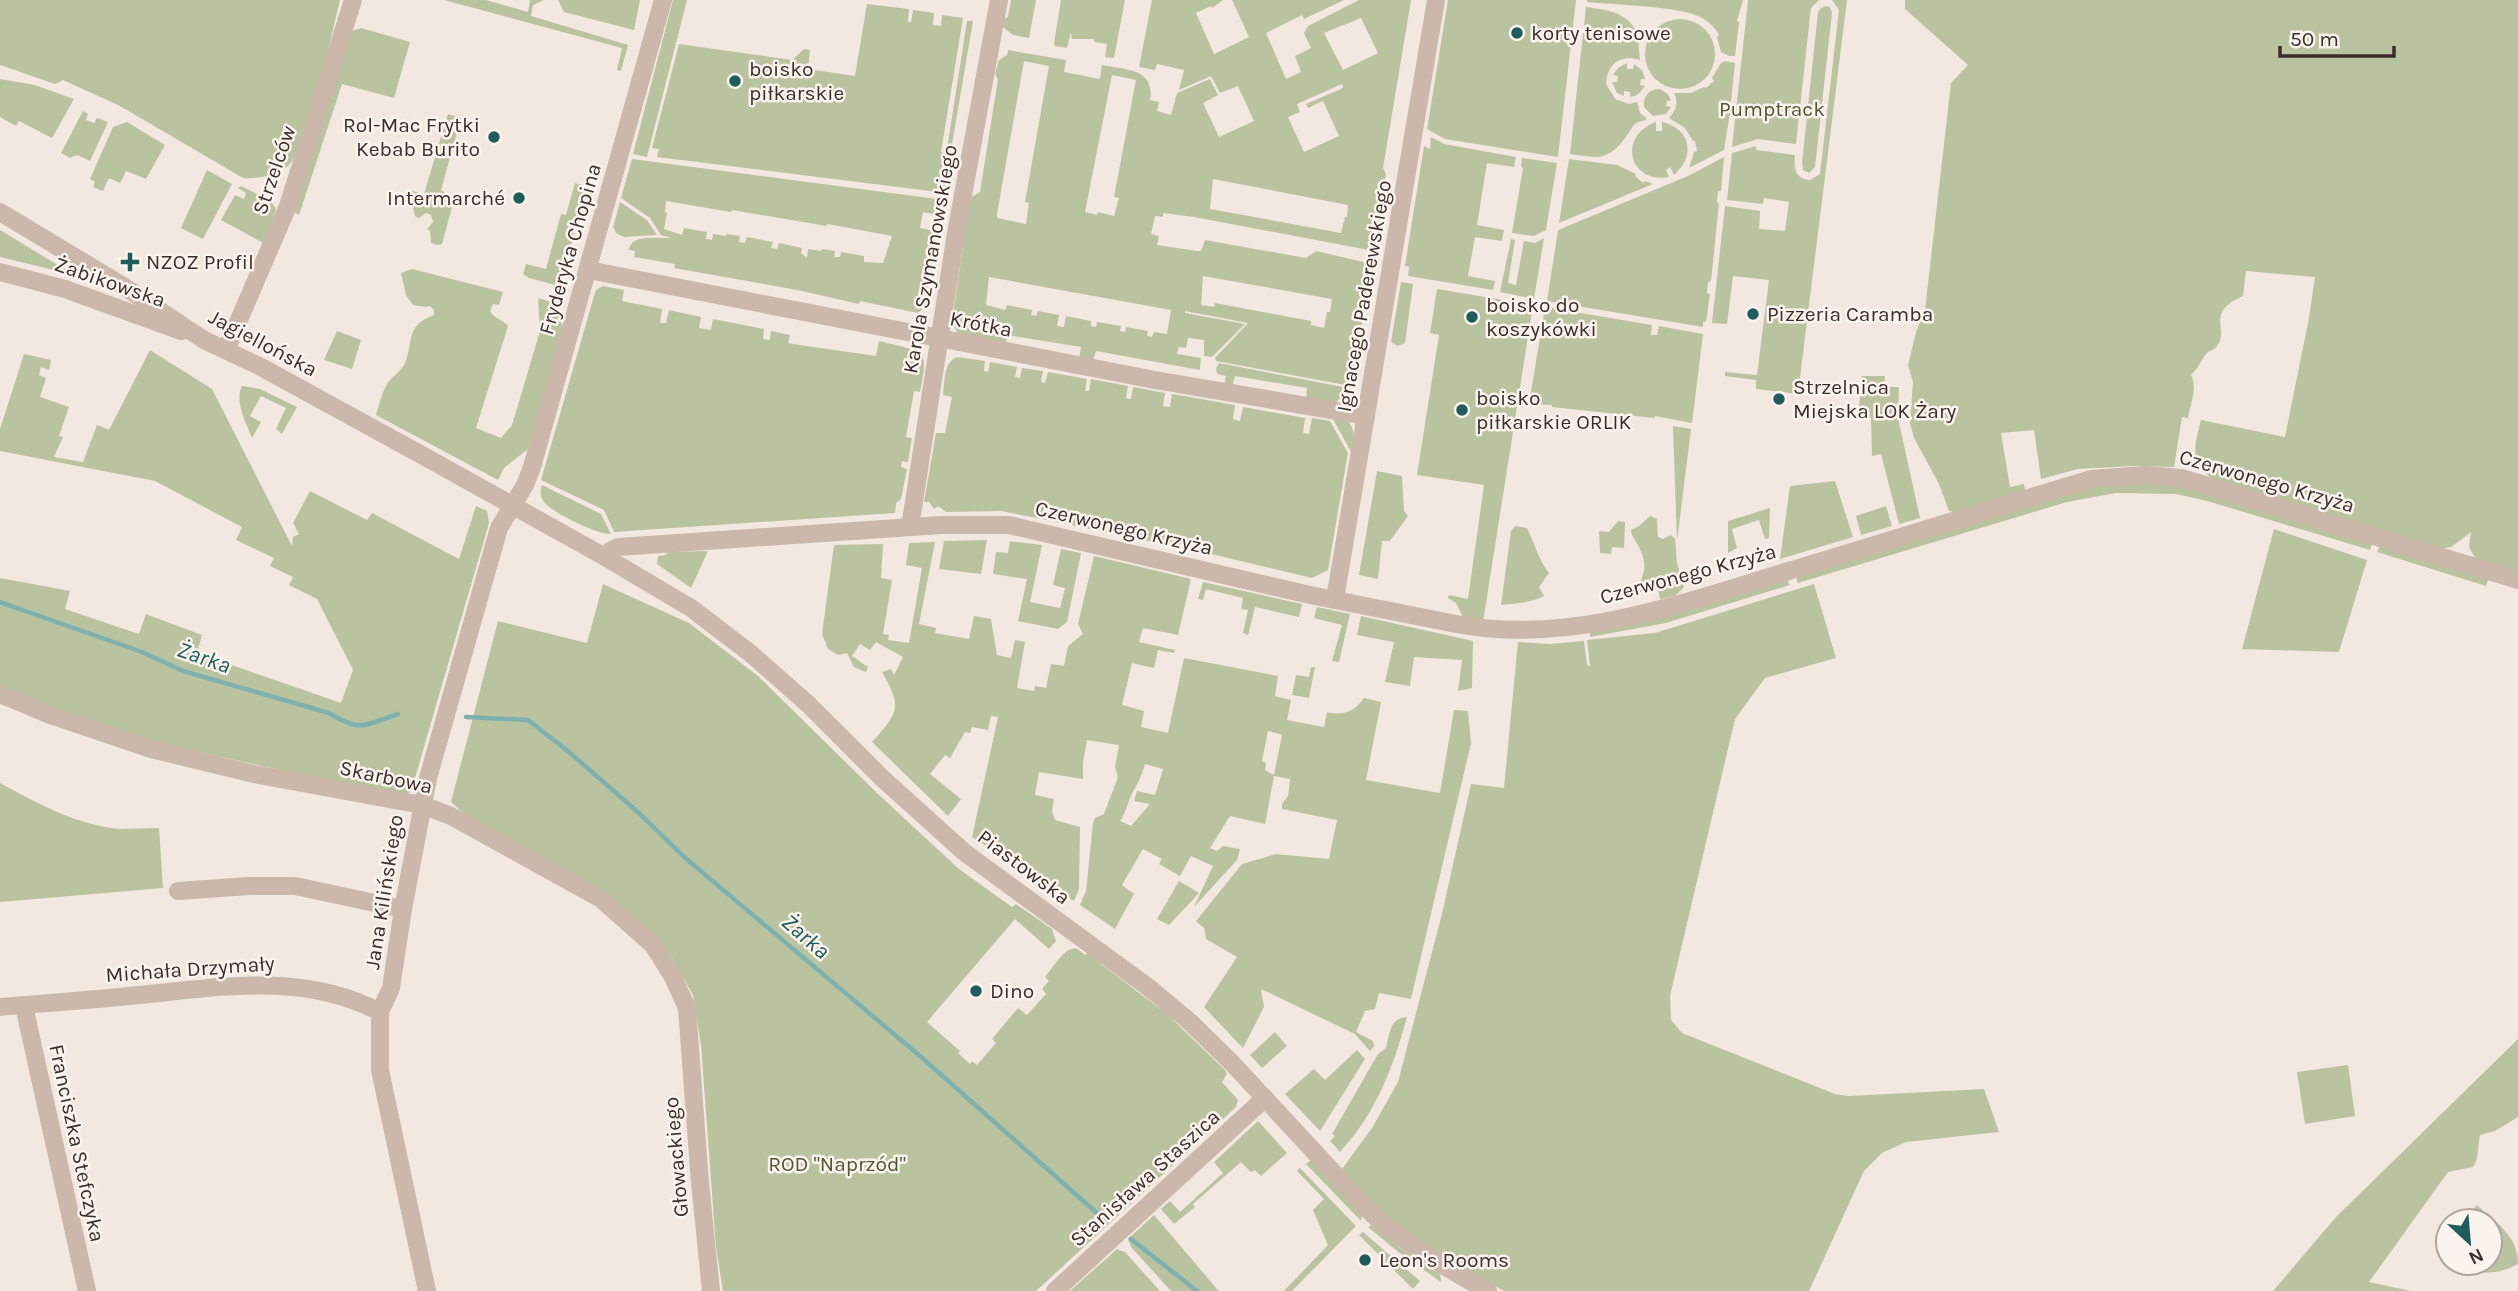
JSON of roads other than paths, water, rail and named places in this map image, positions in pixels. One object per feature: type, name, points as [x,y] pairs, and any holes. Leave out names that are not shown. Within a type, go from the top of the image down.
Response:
[{"type":"street","name":"Strzelców","points":[[226,350],[288,206],[353,0]]},
{"type":"street","name":"Fryderyka Chopina","points":[[510,506],[532,467],[663,0]]},
{"type":"street","name":"Karola Szymanowskiego","points":[[910,527],[956,233],[999,0]]},
{"type":"street","name":"Ignacego Paderewskiego","points":[[1335,599],[1436,0]]},
{"type":"street","name":"Jagiellońska","points":[[0,212],[154,306],[204,340],[261,367],[510,506]]},
{"type":"street","name":"Krótka","points":[[588,270],[940,340],[1366,416]]},
{"type":"street","name":"Żabikowska","points":[[0,272],[65,289],[204,340]]},
{"type":"street","name":"Czerwonego Krzyża","points":[[605,557],[618,547],[910,527],[1009,525],[1335,599],[1478,628],[1548,630],[1622,619],[2091,479],[2145,475],[2182,478],[2518,580]]},
{"type":"street","name":"Piastowska","points":[[510,506],[605,557],[691,608],[750,653],[808,704],[882,778],[964,852],[1148,987],[1216,1046],[1384,1224],[1418,1251],[1488,1291]]},
{"type":"street","name":"Jana Kilińskiego","points":[[427,1291],[380,1070],[380,1012],[391,988],[422,805],[499,528],[510,506]]},
{"type":"street","points":[[645,581],[645,556],[658,545]]},
{"type":"street","name":"Skarbowa","points":[[0,694],[50,715],[151,749],[254,774],[422,805],[451,816],[601,899],[653,945],[664,960],[687,1008],[687,1020]]},
{"type":"street","points":[[178,891],[295,886],[403,909]]},
{"type":"street","name":"Michała Drzymały","points":[[0,1007],[246,985],[289,985],[359,1001],[380,1012]]},
{"type":"street","name":"Franciszka Stefczyka","points":[[24,1006],[87,1291]]},
{"type":"street","name":"Głowackiego","points":[[687,1020],[711,1291]]},
{"type":"street","name":"Stanisława Staszica","points":[[1055,1291],[1265,1098]]},
{"type":"waterway","name":"Żarka","points":[[0,602],[142,652],[183,671],[329,713],[356,725],[370,724],[398,714]]},
{"type":"waterway","name":"Żarka","points":[[466,717],[528,720],[569,752],[639,813],[683,856],[920,1056],[1106,1221]]},
{"type":"waterway","name":"Żarka","points":[[1131,1239],[1197,1291]]},
{"type":"place","name":"korty tenisowe","points":[[1517,33]]},
{"type":"place","name":"boisko piłkarskie","points":[[735,81]]},
{"type":"place","name":"Rol-Mac Frytki Kebab Burito","points":[[494,137]]},
{"type":"place","name":"Intermarché","points":[[519,198]]},
{"type":"place","name":"NZOZ Profil","points":[[130,262]]},
{"type":"place","name":"Pizzeria Caramba","points":[[1753,314]]},
{"type":"place","name":"boisko do koszykówki","points":[[1472,317]]},
{"type":"place","name":"Strzelnica Miejska LOK Żary","points":[[1779,399]]},
{"type":"place","name":"boisko piłkarskie ORLIK","points":[[1462,410]]},
{"type":"place","name":"Dino","points":[[976,991]]},
{"type":"place","name":"Leon's Rooms","points":[[1365,1260]]},
{"type":"park label","name":"Pumptrack","points":[[1772,109]]},
{"type":"park label","name":"ROD \"Naprzód\"","points":[[837,1164]]}]
